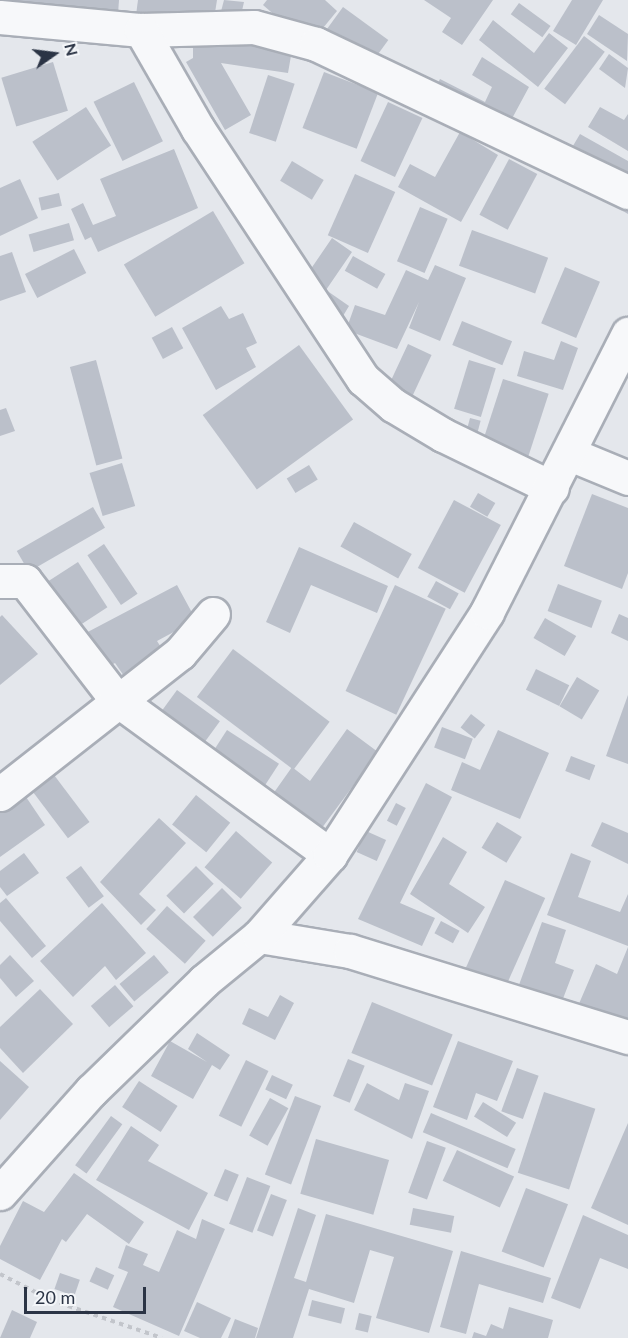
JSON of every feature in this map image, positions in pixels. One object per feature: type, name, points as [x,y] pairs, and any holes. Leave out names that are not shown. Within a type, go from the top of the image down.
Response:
[{"type":"street","points":[[0,17],[141,30],[254,27],[316,44],[628,192]]},
{"type":"street","points":[[141,30],[198,129],[363,379],[393,405],[443,435],[552,488]]},
{"type":"street","points":[[0,1193],[99,1083],[204,981],[259,936],[330,855],[487,612],[570,454],[628,333]]},
{"type":"street","points":[[570,454],[628,478]]},
{"type":"street","points":[[0,581],[25,581],[116,699],[330,855]]},
{"type":"street","points":[[0,794],[116,699],[180,653],[213,614]]},
{"type":"street","points":[[259,936],[371,956],[628,1037]]},
{"type":"path","points":[[0,1274],[51,1300],[162,1338]]},
{"type":"building","points":[[0,0],[119,0],[118,14]]},
{"type":"building","points":[[138,0],[217,0],[213,25],[136,15]]},
{"type":"building","points":[[224,0],[244,2],[239,24],[219,19]]},
{"type":"building","points":[[267,0],[325,0],[337,11],[309,45],[263,5]]},
{"type":"building","points":[[424,0],[493,0],[462,45],[442,32],[451,18]]},
{"type":"building","points":[[572,0],[603,0],[576,45],[553,31]]},
{"type":"building","points":[[519,3],[551,26],[542,37],[511,14]]},
{"type":"building","points":[[343,7],[388,40],[368,68],[322,35]]},
{"type":"building","points":[[599,15],[628,34],[627,61],[587,34]]},
{"type":"building","points":[[493,20],[534,53],[549,33],[568,48],[538,87],[479,40]]},
{"type":"building","points":[[193,35],[292,50],[288,73],[221,63],[251,115],[225,130],[186,62],[193,58]]},
{"type":"building","points":[[584,36],[605,52],[565,104],[544,89]]},
{"type":"building","points":[[609,54],[628,68],[625,88],[599,69]]},
{"type":"building","points":[[482,57],[529,87],[501,139],[428,103],[440,79],[485,102],[492,87],[472,75]]},
{"type":"building","points":[[53,62],[68,111],[16,127],[1,78]]},
{"type":"building","points":[[324,72],[378,93],[357,149],[302,128]]},
{"type":"building","points":[[268,75],[295,84],[276,142],[249,133]]},
{"type":"building","points":[[134,82],[163,141],[122,161],[94,102]]},
{"type":"building","points":[[388,102],[422,118],[395,177],[361,161]]},
{"type":"building","points":[[86,107],[111,146],[57,180],[32,142]]},
{"type":"building","points":[[600,107],[624,120],[628,114],[628,151],[588,127]]},
{"type":"building","points":[[460,132],[498,155],[461,222],[398,187],[410,164],[435,177]]},
{"type":"building","points":[[580,134],[628,161],[628,214],[507,144],[567,156]]},
{"type":"building","points":[[174,149],[198,208],[98,252],[91,237],[85,240],[71,209],[83,203],[93,225],[116,216],[100,179]]},
{"type":"building","points":[[509,159],[537,174],[508,230],[479,215]]},
{"type":"building","points":[[292,161],[324,180],[312,200],[280,181]]},
{"type":"building","points":[[355,174],[395,192],[368,253],[328,235]]},
{"type":"building","points":[[20,179],[38,218],[0,236],[0,188]]},
{"type":"building","points":[[59,193],[62,206],[41,210],[39,198]]},
{"type":"building","points":[[420,207],[448,219],[425,273],[397,261]]},
{"type":"building","points":[[213,211],[244,263],[155,317],[124,265]]},
{"type":"building","points":[[69,223],[74,240],[34,252],[29,235]]},
{"type":"building","points":[[472,230],[548,258],[535,293],[459,266]]},
{"type":"building","points":[[332,238],[352,252],[326,290],[349,306],[343,316],[315,298],[304,279]]},
{"type":"building","points":[[74,249],[86,273],[37,298],[25,274]]},
{"type":"building","points":[[12,252],[26,292],[0,301],[0,256]]},
{"type":"building","points":[[353,256],[385,274],[377,289],[345,271]]},
{"type":"building","points":[[435,265],[466,278],[440,341],[409,328],[419,302],[397,349],[346,330],[355,305],[385,315],[406,270],[428,280]]},
{"type":"building","points":[[565,267],[600,282],[576,338],[541,323]]},
{"type":"building","points":[[221,306],[229,319],[243,313],[257,343],[246,348],[256,367],[216,390],[182,328]]},
{"type":"building","points":[[462,321],[512,341],[502,365],[452,345]]},
{"type":"building","points":[[172,327],[183,348],[163,359],[152,338]]},
{"type":"building","points":[[561,341],[578,348],[563,390],[517,376],[524,351],[554,360]]},
{"type":"building","points":[[408,344],[432,355],[406,410],[382,399]]},
{"type":"building","points":[[299,345],[353,419],[257,489],[203,415]]},
{"type":"building","points":[[96,360],[122,459],[96,466],[70,367]]},
{"type":"building","points":[[469,360],[496,368],[481,417],[454,409]]},
{"type":"building","points":[[503,379],[549,394],[526,464],[480,449]]},
{"type":"building","points":[[6,408],[15,431],[0,436],[0,410]]},
{"type":"building","points":[[470,418],[481,421],[477,435],[466,432]]},
{"type":"building","points":[[122,463],[135,506],[103,516],[89,473]]},
{"type":"building","points":[[309,465],[318,480],[295,493],[287,478]]},
{"type":"building","points":[[478,493],[495,503],[487,517],[470,507]]},
{"type":"building","points":[[592,494],[628,508],[628,573],[622,589],[564,566]]},
{"type":"building","points":[[454,500],[501,525],[465,593],[418,568]]},
{"type":"building","points":[[93,507],[105,528],[29,572],[17,551]]},
{"type":"building","points":[[354,522],[412,554],[398,578],[340,546]]},
{"type":"building","points":[[104,544],[138,594],[121,605],[87,555]]},
{"type":"building","points":[[299,547],[388,586],[377,613],[311,585],[290,633],[266,622]]},
{"type":"building","points":[[78,562],[107,607],[72,630],[43,585]]},
{"type":"building","points":[[436,581],[459,594],[450,609],[427,597]]},
{"type":"building","points":[[558,584],[602,601],[591,628],[548,611]]},
{"type":"building","points":[[177,585],[196,620],[157,641],[164,652],[124,676],[115,663],[100,671],[82,635]]},
{"type":"building","points":[[395,585],[446,609],[396,715],[346,691]]},
{"type":"building","points":[[619,614],[628,618],[628,641],[611,633]]},
{"type":"building","points":[[2,615],[38,654],[0,685],[0,617]]},
{"type":"building","points":[[545,618],[576,636],[565,656],[534,638]]},
{"type":"building","points":[[233,649],[330,722],[294,770],[197,697]]},
{"type":"building","points":[[536,669],[569,685],[559,706],[526,690]]},
{"type":"building","points":[[577,677],[599,690],[582,720],[559,706]]},
{"type":"building","points":[[177,690],[220,721],[196,754],[153,722]]},
{"type":"building","points":[[628,695],[628,764],[606,756]]},
{"type":"building","points":[[471,714],[485,725],[475,738],[461,727]]},
{"type":"building","points":[[442,727],[473,739],[465,759],[434,748]]},
{"type":"building","points":[[347,729],[378,752],[316,836],[268,801],[292,767],[310,781]]},
{"type":"building","points":[[227,730],[279,764],[258,796],[206,763]]},
{"type":"building","points":[[498,730],[549,753],[520,819],[451,790],[462,762],[480,770]]},
{"type":"building","points":[[571,756],[595,765],[590,780],[565,771]]},
{"type":"building","points":[[51,771],[90,822],[68,838],[29,787]]},
{"type":"building","points":[[426,783],[452,797],[400,903],[435,918],[422,946],[358,919]]},
{"type":"building","points":[[24,794],[45,825],[0,857],[0,811]]},
{"type":"building","points":[[196,795],[230,823],[206,852],[172,825]]},
{"type":"building","points":[[396,803],[406,808],[397,826],[387,821]]},
{"type":"building","points":[[159,818],[186,843],[139,894],[156,910],[141,925],[100,882]]},
{"type":"building","points":[[497,822],[522,837],[506,863],[482,848]]},
{"type":"building","points":[[602,822],[628,833],[628,864],[591,846]]},
{"type":"building","points":[[236,831],[272,862],[241,899],[205,867]]},
{"type":"building","points":[[366,831],[386,840],[377,861],[357,852]]},
{"type":"building","points":[[443,837],[467,852],[449,884],[485,907],[468,933],[410,894]]},
{"type":"building","points":[[24,853],[39,873],[7,896],[0,887],[0,871]]},
{"type":"building","points":[[571,853],[591,861],[578,897],[620,912],[628,894],[628,946],[547,915]]},
{"type":"building","points":[[81,866],[104,896],[89,908],[66,877]]},
{"type":"building","points":[[196,866],[214,884],[184,913],[166,896]]},
{"type":"building","points":[[505,880],[545,898],[505,989],[464,971]]},
{"type":"building","points":[[222,888],[242,908],[213,937],[193,917]]},
{"type":"building","points":[[6,898],[46,946],[32,958],[0,921],[0,903]]},
{"type":"building","points":[[102,903],[146,953],[116,980],[105,966],[73,997],[40,961]]},
{"type":"building","points":[[167,906],[206,941],[185,964],[146,929]]},
{"type":"building","points":[[441,921],[460,931],[453,943],[434,933]]},
{"type":"building","points":[[542,922],[566,930],[555,963],[574,970],[559,1009],[516,993]]},
{"type":"building","points":[[628,947],[628,1028],[578,1006],[596,964],[617,974]]},
{"type":"building","points":[[10,955],[34,981],[16,997],[0,978],[0,965]]},
{"type":"building","points":[[154,955],[169,973],[134,1002],[120,984]]},
{"type":"building","points":[[115,985],[133,1006],[109,1027],[91,1006]]},
{"type":"building","points":[[40,989],[73,1024],[23,1073],[0,1048],[0,1027]]},
{"type":"building","points":[[280,995],[294,1003],[275,1040],[242,1024],[249,1008],[268,1017]]},
{"type":"building","points":[[372,1002],[453,1035],[432,1086],[351,1053]]},
{"type":"building","points":[[197,1033],[230,1055],[220,1070],[212,1065],[193,1099],[151,1076],[170,1041],[207,1062],[188,1049]]},
{"type":"building","points":[[458,1041],[513,1061],[497,1101],[476,1093],[467,1120],[433,1107]]},
{"type":"building","points":[[348,1059],[365,1066],[350,1103],[333,1096]]},
{"type":"building","points":[[246,1060],[268,1071],[241,1127],[219,1116]]},
{"type":"building","points":[[0,1061],[29,1087],[0,1120]]},
{"type":"building","points":[[517,1068],[539,1076],[523,1119],[501,1111]]},
{"type":"building","points":[[272,1075],[293,1085],[286,1099],[265,1090]]},
{"type":"building","points":[[139,1081],[178,1106],[161,1132],[122,1107]]},
{"type":"building","points":[[367,1083],[399,1100],[405,1083],[429,1091],[412,1139],[354,1110]]},
{"type":"building","points":[[544,1092],[595,1109],[569,1190],[518,1173]]},
{"type":"building","points":[[295,1096],[321,1106],[291,1184],[265,1174]]},
{"type":"building","points":[[270,1098],[288,1108],[268,1146],[249,1136]]},
{"type":"building","points":[[483,1102],[516,1123],[507,1137],[474,1116]]},
{"type":"building","points":[[431,1113],[516,1149],[507,1168],[423,1132]]},
{"type":"building","points":[[111,1116],[122,1124],[86,1174],[75,1165]]},
{"type":"building","points":[[628,1123],[628,1225],[591,1208]]},
{"type":"building","points":[[131,1126],[159,1145],[148,1161],[208,1193],[189,1230],[96,1180]]},
{"type":"building","points":[[316,1139],[389,1160],[373,1215],[300,1194]]},
{"type":"building","points":[[427,1141],[446,1148],[427,1200],[408,1193]]},
{"type":"building","points":[[457,1150],[514,1177],[500,1207],[443,1181]]},
{"type":"building","points":[[225,1169],[239,1175],[227,1202],[214,1196]]},
{"type":"building","points":[[74,1173],[144,1222],[129,1244],[87,1214],[66,1242],[62,1239],[40,1280],[0,1259],[0,1246],[23,1201],[44,1212]]},
{"type":"building","points":[[247,1177],[270,1186],[252,1233],[229,1224]]},
{"type":"building","points":[[526,1188],[568,1204],[544,1268],[502,1251]]},
{"type":"building","points":[[271,1194],[287,1200],[273,1237],[257,1230]]},
{"type":"building","points":[[298,1208],[316,1215],[294,1278],[306,1282],[326,1214],[453,1251],[429,1333],[376,1318],[394,1257],[370,1250],[354,1303],[309,1289],[293,1338],[256,1338]]},
{"type":"building","points":[[413,1208],[454,1216],[451,1233],[410,1225]]},
{"type":"building","points":[[583,1215],[628,1235],[628,1269],[600,1258],[580,1309],[551,1298]]},
{"type":"building","points":[[202,1219],[225,1229],[179,1336],[113,1307],[128,1272],[118,1268],[126,1245],[148,1254],[143,1265],[159,1272],[177,1230],[196,1239]]},
{"type":"building","points":[[461,1251],[551,1278],[543,1303],[479,1284],[466,1334],[440,1327]]},
{"type":"building","points":[[96,1267],[114,1275],[108,1290],[89,1282]]},
{"type":"building","points":[[60,1273],[80,1280],[74,1296],[54,1289]]},
{"type":"building","points":[[312,1300],[345,1308],[341,1324],[308,1316]]},
{"type":"building","points":[[197,1302],[231,1318],[221,1338],[200,1338],[184,1331]]},
{"type":"building","points":[[509,1307],[553,1320],[548,1338],[472,1338],[474,1332],[486,1336],[491,1324],[503,1329]]},
{"type":"building","points":[[12,1310],[37,1322],[30,1338],[0,1338]]},
{"type":"building","points":[[359,1313],[372,1316],[368,1332],[355,1330]]},
{"type":"building","points":[[235,1319],[258,1328],[255,1338],[228,1338]]}]
